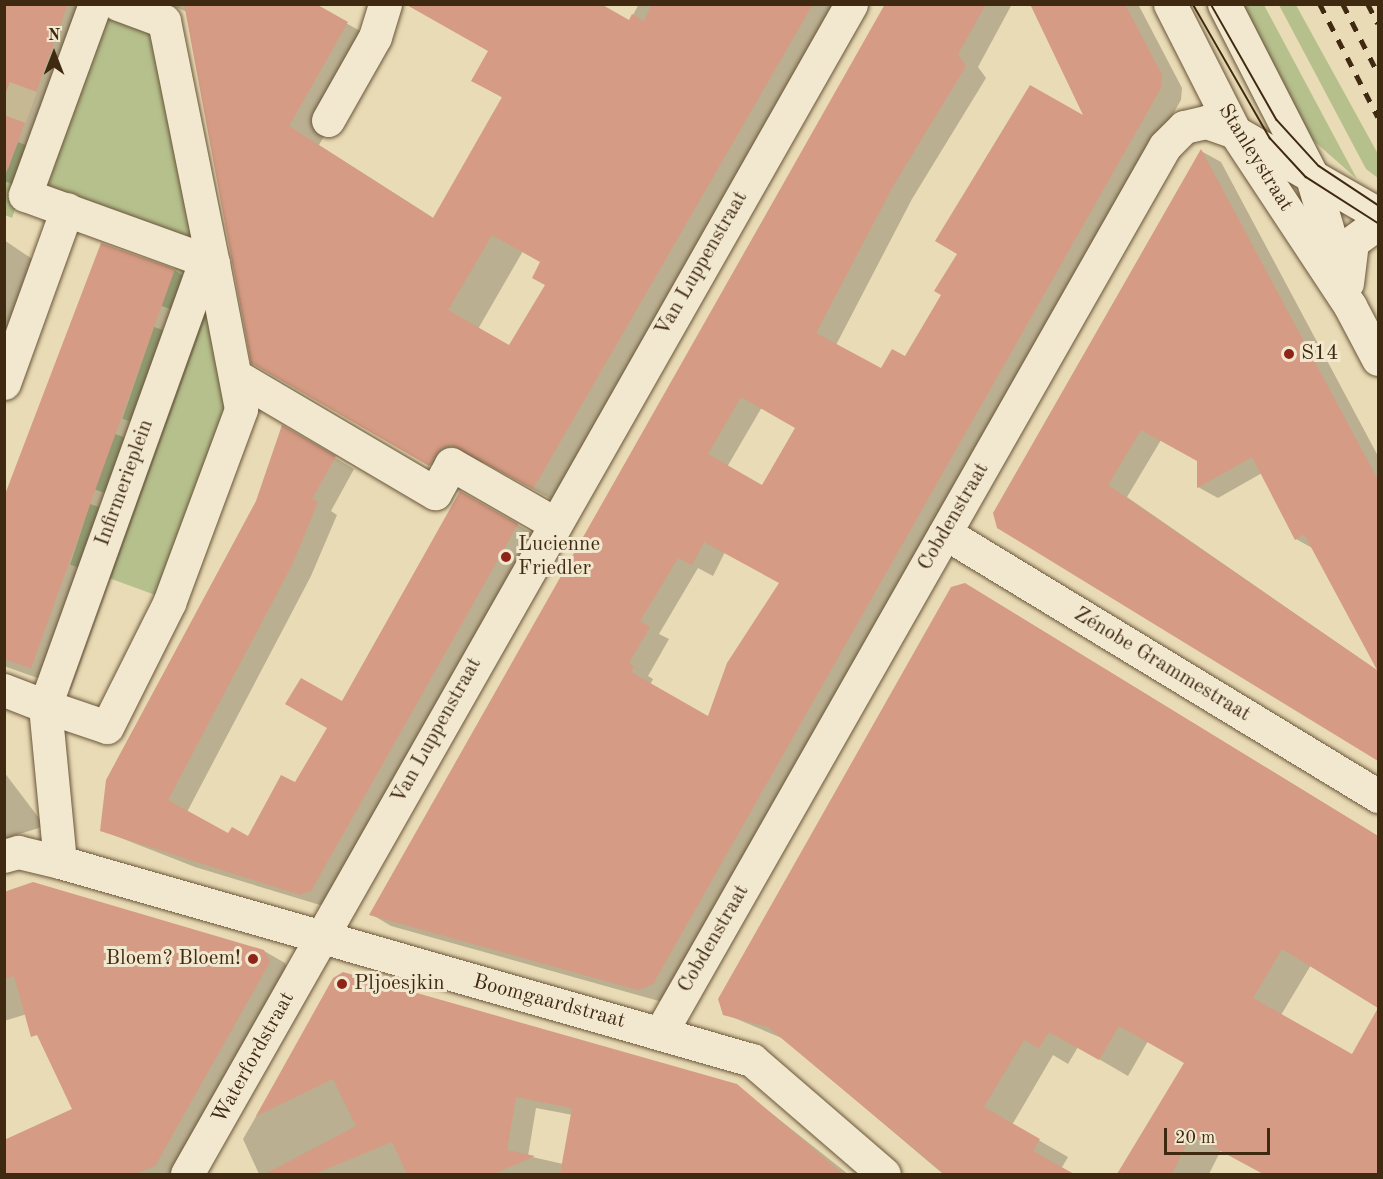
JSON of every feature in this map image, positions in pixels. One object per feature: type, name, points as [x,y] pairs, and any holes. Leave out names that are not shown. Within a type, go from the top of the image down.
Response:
[{"type":"street","points":[[95,4],[42,111],[25,195],[209,261]]},
{"type":"street","points":[[4,690],[107,727],[169,603],[241,409],[236,376],[209,261],[164,21],[118,4]]},
{"type":"street","points":[[328,120],[375,37],[385,4]]},
{"type":"street","name":"Van Luppenstraat","points":[[320,940],[554,523],[851,4]]},
{"type":"street","name":"Stanleystraat","points":[[1170,4],[1234,132],[1350,306],[1378,358]]},
{"type":"street","name":"Stanleystraat","points":[[1224,4],[1311,174],[1350,306]]},
{"type":"street","name":"Cobdenstraat","points":[[661,1032],[1165,147],[1184,127],[1206,122],[1234,132],[1378,214]]},
{"type":"street","points":[[4,383],[67,210]]},
{"type":"street","points":[[1350,306],[1347,257],[1363,231],[1378,223]]},
{"type":"street","name":"Infirmerieplein","points":[[60,862],[45,706],[209,261]]},
{"type":"street","points":[[236,376],[435,493],[451,464],[554,523]]},
{"type":"street","name":"Zénobe Grammestraat","points":[[945,533],[1378,796]]},
{"type":"street","name":"Boomgaardstraat","points":[[4,856],[18,852],[60,862],[320,940],[661,1032],[752,1060],[884,1174]]},
{"type":"street","name":"Waterfordstraat","points":[[191,1174],[320,940]]},
{"type":"green space","points":[[1242,5],[1264,5],[1357,179],[1297,126]]},
{"type":"green space","points":[[1279,5],[1296,5],[1378,154],[1378,178],[1366,169]]},
{"type":"green space","points":[[101,6],[158,26],[203,246],[35,190]]},
{"type":"green space","points":[[18,142],[36,149],[12,218],[5,215],[4,178]]},
{"type":"green space","points":[[180,255],[198,262],[178,312],[161,305]]},
{"type":"green space","points":[[205,274],[233,390],[158,596],[98,574]]},
{"type":"green space","points":[[154,327],[174,334],[142,426],[122,419]]},
{"type":"green space","points":[[115,434],[134,441],[114,496],[95,489]]},
{"type":"green space","points":[[90,504],[109,510],[89,571],[70,565]]},
{"type":"building","points":[[4,4],[68,4],[8,169],[4,168]]},
{"type":"building","points":[[184,4],[316,4],[348,22],[289,126],[433,218],[502,97],[471,81],[488,51],[405,4],[601,4],[629,20],[632,14],[644,21],[652,4],[813,4],[533,489],[451,445],[441,448],[429,466],[251,363]],"holes":[[[492,235],[540,262],[532,278],[545,285],[509,345],[448,310]]]},
{"type":"building","points":[[885,4],[986,4],[958,54],[966,66],[892,188],[816,333],[881,368],[892,349],[905,356],[941,295],[934,291],[957,254],[935,241],[1030,85],[1083,115],[1030,4],[1125,4],[1162,75],[1161,88],[653,984],[638,990],[369,915]],"holes":[[[741,397],[795,428],[762,485],[708,454]],[[704,542],[779,583],[727,663],[708,716],[631,672],[634,666],[629,663],[650,627],[640,621],[678,558],[692,565]]]},
{"type":"building","points":[[1201,149],[1378,480],[1378,761],[997,528],[993,513]],"holes":[[[1141,430],[1197,461],[1197,488],[1252,457],[1295,540],[1304,534],[1377,670],[1108,485]]]},
{"type":"building","points":[[101,243],[175,269],[31,668],[4,659],[4,497]]},
{"type":"building","points":[[282,425],[336,456],[312,499],[318,502],[292,565],[168,800],[228,833],[232,827],[248,836],[281,775],[295,782],[327,728],[285,704],[301,678],[342,701],[460,491],[518,524],[311,891],[300,895],[100,831],[106,780],[256,501]]},
{"type":"building","points":[[965,583],[1378,836],[1378,1008],[1378,1174],[1263,1174],[1191,1135],[1172,1174],[1117,1174],[1184,1063],[1119,1026],[1099,1060],[1049,1032],[1039,1048],[1024,1040],[984,1107],[1040,1139],[1033,1151],[1074,1174],[944,1174],[768,1027],[723,1015],[718,999],[951,587]],"holes":[[[1282,949],[1378,1008],[1352,1054],[1253,998]]]},
{"type":"building","points":[[33,882],[264,950],[270,962],[155,1166],[135,1174],[4,1174],[4,1140],[72,1109],[37,1035],[31,1037],[14,976],[4,979],[4,892]]},
{"type":"building","points":[[343,972],[737,1084],[843,1174],[560,1174],[572,1108],[516,1097],[507,1150],[535,1156],[494,1174],[407,1174],[392,1142],[314,1174],[265,1174],[356,1126],[333,1079],[256,1116],[333,978]]},
{"type":"tunnel","points":[[4,97],[31,107]]},
{"type":"tram line","points":[[1193,4],[1270,138],[1306,177],[1378,223]]},
{"type":"tram line","points":[[1211,4],[1277,120],[1319,166],[1378,205]]},
{"type":"railway","points":[[1320,4],[1378,117]]},
{"type":"railway","points":[[1343,4],[1378,73]]},
{"type":"railway","points":[[1368,4],[1378,24]]},
{"type":"place","name":"S14","points":[[1289,354]]},
{"type":"place","name":"Lucienne Friedler","points":[[506,557]]},
{"type":"place","name":"Bloem? Bloem!","points":[[253,959]]},
{"type":"place","name":"Pljoesjkin","points":[[342,984]]}]
